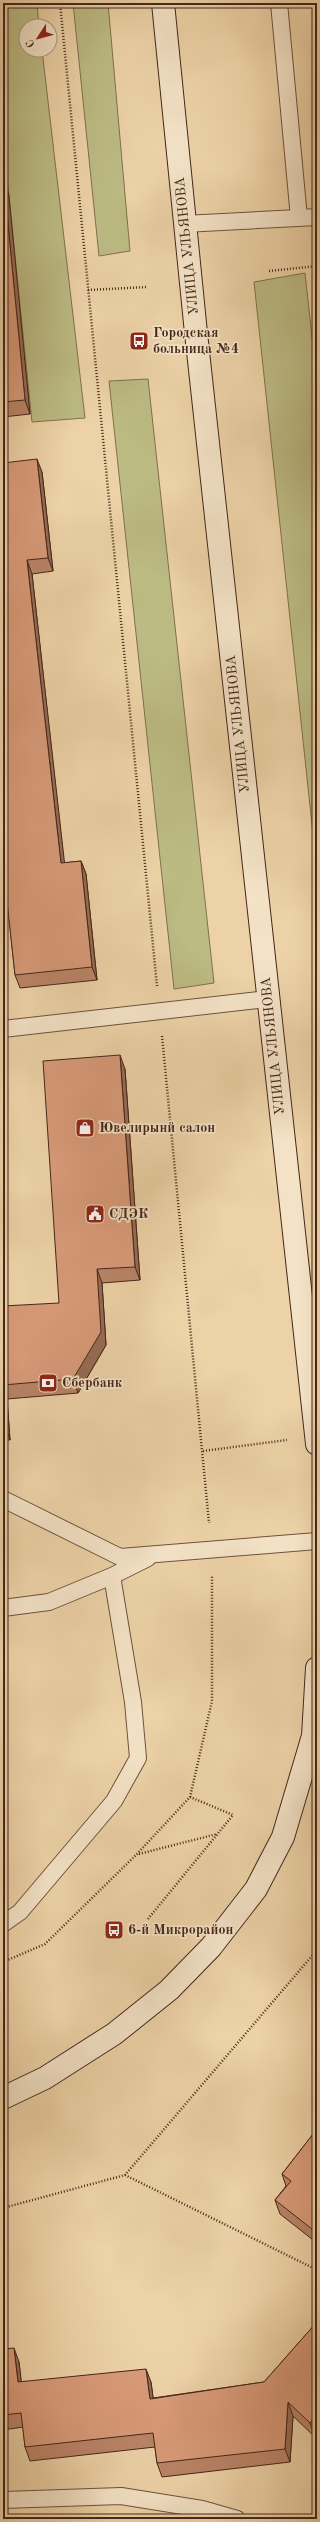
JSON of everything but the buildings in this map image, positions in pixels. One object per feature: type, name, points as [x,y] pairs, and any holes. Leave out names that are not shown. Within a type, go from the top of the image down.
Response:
[{"type":"main road","name":"УЛИЦА УЛЬЯНОВА","points":[[163,3],[184,224],[267,999],[317,1440]]},
{"type":"main road","points":[[3,2098],[45,2078],[114,2034],[169,1990],[211,1947],[256,1888],[283,1837],[312,1736],[317,1668]]},
{"type":"lane","points":[[279,3],[299,218]]},
{"type":"lane","points":[[184,224],[317,217]]},
{"type":"lane","points":[[3,1029],[267,999]]},
{"type":"lane","points":[[3,1499],[120,1557],[317,1541]]},
{"type":"lane","points":[[3,1608],[49,1602],[112,1576],[155,1555]]},
{"type":"lane","points":[[3,1924],[20,1912],[114,1801],[138,1758],[133,1702],[112,1576]]},
{"type":"lane","points":[[3,2500],[121,2496],[202,2509],[237,2519]]},
{"type":"path","points":[[269,271],[317,266]]},
{"type":"path","points":[[88,290],[147,287]]},
{"type":"path","points":[[203,1451],[317,1440]]},
{"type":"path","points":[[148,1918],[233,1815],[190,1797]]},
{"type":"path","points":[[137,1854],[217,1834]]},
{"type":"path","points":[[3,2208],[125,2174],[317,1950]]},
{"type":"path","points":[[125,2174],[317,2270]]},
{"type":"shaded area","points":[[3,3],[37,3],[38,18],[18,18],[18,58],[43,58],[85,418],[32,422],[3,138]]},
{"type":"shaded area","points":[[73,3],[108,3],[130,251],[99,256]]},
{"type":"shaded area","points":[[305,273],[317,383],[317,871],[254,282]]},
{"type":"shaded area","points":[[148,379],[214,983],[174,989],[109,381]]},
{"type":"place","name":"Городская больница №4","points":[[139,341]]},
{"type":"place","name":"Ювелирынй салон","points":[[85,1128]]},
{"type":"place","name":"СДЭК","points":[[95,1214]]},
{"type":"place","name":"Сбербанк","points":[[48,1383]]},
{"type":"place","name":"6-й Микрорайон","points":[[114,1930]]}]
